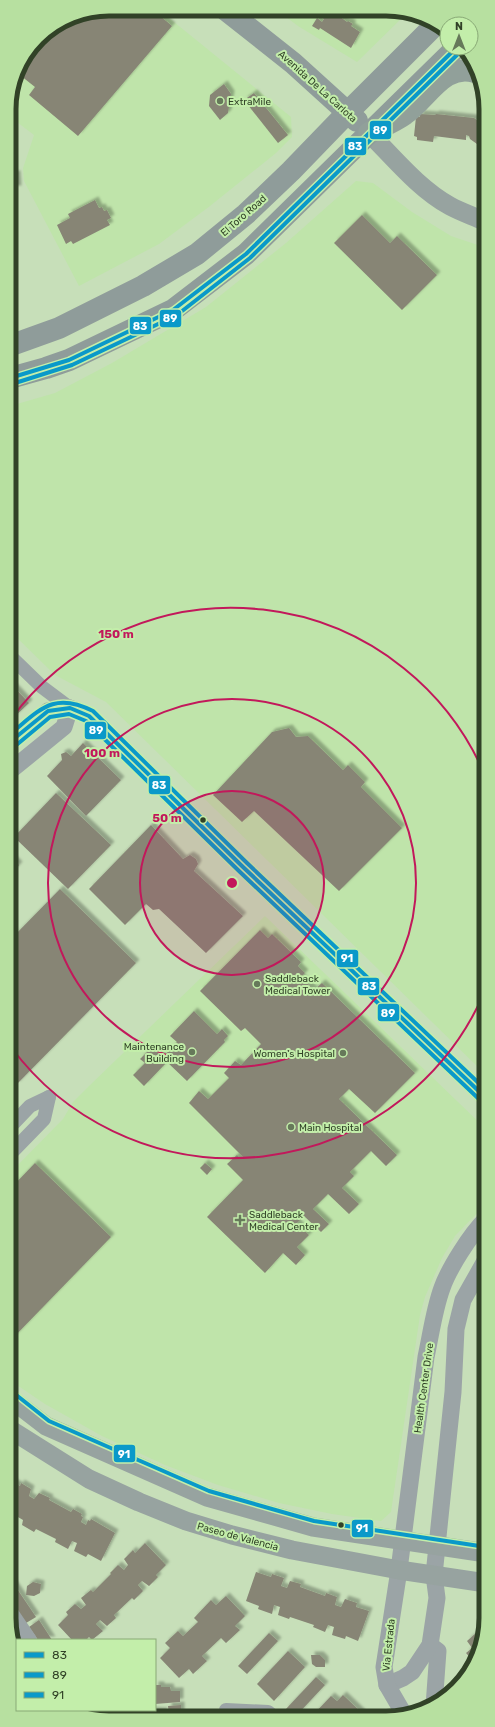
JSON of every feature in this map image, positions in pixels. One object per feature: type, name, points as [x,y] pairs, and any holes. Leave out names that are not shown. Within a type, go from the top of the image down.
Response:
[{"type":"highway","points":[[369,133],[405,114],[448,74],[458,70],[466,69],[471,71]]},
{"type":"main road","name":"Avenida De La Carlota","points":[[234,16],[293,62],[348,112],[429,191],[451,207],[479,219]]},
{"type":"main road","name":"El Toro Road","points":[[16,344],[59,328],[144,286],[197,254],[246,214],[291,171],[432,28]]},
{"type":"main road","points":[[16,376],[69,360],[173,310],[246,254],[448,56]]},
{"type":"main road","points":[[16,1403],[46,1426],[207,1498],[314,1527],[479,1552]]},
{"type":"main road","name":"Paseo de Valencia","points":[[16,1433],[89,1479],[139,1502],[186,1521],[232,1535],[292,1550],[399,1570],[479,1582]]},
{"type":"street","points":[[16,662],[42,687],[70,708],[92,719],[243,867],[479,1091]]},
{"type":"street","points":[[16,737],[48,711],[70,708]]},
{"type":"street","points":[[16,766],[64,727],[70,708]]},
{"type":"street","points":[[16,1121],[30,1106],[49,1097],[44,1119],[16,1148]]},
{"type":"street","name":"Health Center Drive","points":[[399,1570],[426,1357],[432,1326],[442,1286],[460,1255],[479,1228]]},
{"type":"street","points":[[387,1685],[412,1672],[430,1645],[437,1598],[434,1575],[436,1545],[452,1392],[456,1330],[463,1300],[479,1272]]},
{"type":"street","name":"Via Estrada","points":[[399,1570],[384,1668],[387,1685],[402,1709]]},
{"type":"street","points":[[16,1620],[29,1639]]},
{"type":"street","points":[[430,1645],[438,1651],[435,1698]]},
{"type":"street","points":[[226,1710],[247,1711]]},
{"type":"shaded area","points":[[109,16],[167,16],[291,117],[292,137],[276,153],[210,206],[159,244],[79,286],[24,181],[23,168],[34,135],[16,121],[16,103],[23,73],[28,62],[43,43],[62,28],[85,19]]},
{"type":"shaded area","points":[[285,16],[392,16],[402,18],[357,62],[298,26]]},
{"type":"shaded area","points":[[356,181],[373,183],[412,212],[451,236],[479,245],[479,1068],[106,702],[55,675],[16,637],[16,404],[55,393],[112,363],[206,307],[286,243]]},
{"type":"shaded area","name":"Saddleback Medical Center","points":[[265,916],[479,1122],[479,1211],[455,1236],[442,1258],[425,1297],[420,1315],[391,1512],[381,1521],[332,1514],[279,1503],[218,1485],[165,1465],[102,1436],[45,1404],[16,1384],[16,1167],[63,1119],[73,1102]]},
{"type":"building","points":[[109,16],[160,16],[172,26],[78,136],[29,95],[35,87],[22,77],[28,62],[43,43],[62,28],[85,19]]},
{"type":"building","points":[[339,16],[347,22],[348,21],[353,24],[351,26],[360,32],[351,48],[320,28],[319,30],[312,26],[317,18],[322,22],[324,19],[321,17]]},
{"type":"building","name":"ExtraMile","points":[[224,84],[231,94],[228,113],[220,120],[209,106],[210,95]]},
{"type":"building","points":[[254,93],[288,135],[278,143],[244,100]]},
{"type":"building","points":[[420,114],[436,114],[474,118],[479,122],[479,145],[466,135],[466,140],[434,136],[433,142],[417,140],[417,137],[414,136],[416,117],[420,117]]},
{"type":"building","points":[[16,174],[17,174],[18,189],[16,189]]},
{"type":"building","points":[[95,200],[99,208],[102,207],[104,211],[107,210],[111,218],[107,220],[110,225],[73,244],[71,241],[66,244],[57,225],[70,218],[68,214]]},
{"type":"building","points":[[362,215],[390,243],[397,236],[437,275],[402,310],[334,243]]},
{"type":"building","points":[[16,689],[29,703],[16,715]]},
{"type":"building","points":[[289,728],[296,737],[308,736],[343,770],[348,765],[365,782],[361,787],[402,828],[339,891],[254,811],[242,822],[213,795],[272,732]]},
{"type":"building","points":[[83,743],[121,780],[86,816],[47,776],[62,760],[61,754],[66,752],[71,756]]},
{"type":"building","points":[[56,793],[111,845],[68,889],[16,839],[16,835]]},
{"type":"building","points":[[151,825],[183,859],[190,855],[196,859],[198,864],[194,871],[243,916],[206,953],[159,909],[153,910],[146,904],[125,925],[89,889]]},
{"type":"building","points":[[60,889],[136,963],[16,1085],[16,934]]},
{"type":"building","points":[[260,930],[268,938],[272,934],[301,962],[298,966],[305,973],[301,977],[314,990],[322,983],[415,1073],[375,1113],[349,1089],[339,1099],[397,1155],[386,1166],[371,1151],[350,1172],[354,1176],[342,1188],[359,1204],[349,1214],[328,1194],[313,1209],[329,1224],[321,1232],[304,1216],[297,1223],[309,1235],[297,1247],[305,1255],[296,1265],[283,1253],[265,1273],[207,1217],[243,1180],[227,1164],[237,1155],[241,1159],[243,1157],[189,1103],[199,1091],[208,1099],[229,1078],[224,1073],[235,1061],[241,1065],[261,1044],[245,1028],[241,1031],[200,991]]},
{"type":"building","name":"Maintenance Building","points":[[194,1011],[217,1034],[222,1029],[228,1036],[224,1040],[225,1042],[187,1081],[167,1062],[144,1086],[133,1075],[145,1063],[140,1059],[152,1047],[163,1057],[177,1042],[170,1036]]},
{"type":"building","points":[[35,1163],[111,1237],[16,1335],[16,1183]]},
{"type":"building","points":[[205,1163],[212,1169],[207,1175],[200,1168]]},
{"type":"building","points":[[21,1483],[31,1489],[29,1496],[34,1499],[39,1493],[50,1498],[49,1500],[71,1512],[73,1509],[82,1514],[81,1516],[83,1517],[81,1522],[86,1525],[88,1520],[90,1521],[91,1519],[115,1533],[101,1561],[88,1554],[86,1557],[74,1551],[77,1543],[72,1541],[68,1549],[55,1542],[56,1539],[36,1529],[34,1532],[22,1525],[23,1520],[18,1517],[16,1520],[16,1484],[20,1486]]},
{"type":"building","points":[[145,1543],[166,1565],[156,1575],[158,1577],[149,1586],[142,1581],[138,1585],[143,1591],[134,1600],[132,1598],[114,1615],[116,1618],[107,1626],[100,1620],[96,1624],[103,1631],[93,1639],[89,1637],[87,1639],[71,1639],[58,1625],[68,1615],[66,1612],[75,1604],[81,1609],[86,1605],[81,1598],[91,1590],[93,1592],[118,1565],[124,1570],[128,1565],[124,1559],[133,1550],[135,1553]]},
{"type":"building","points":[[256,1572],[271,1577],[272,1574],[284,1578],[281,1586],[287,1588],[290,1581],[301,1584],[300,1587],[325,1596],[326,1593],[337,1597],[335,1605],[341,1607],[345,1599],[357,1603],[356,1607],[369,1611],[358,1641],[346,1636],[345,1639],[332,1635],[334,1627],[328,1625],[325,1632],[313,1627],[314,1625],[290,1617],[289,1619],[278,1615],[280,1607],[274,1605],[272,1614],[258,1609],[259,1606],[246,1601]]},
{"type":"building","points":[[33,1582],[41,1584],[40,1593],[34,1596],[26,1595],[27,1586]]},
{"type":"building","points":[[16,1587],[36,1617],[26,1623],[16,1608]]},
{"type":"building","points":[[226,1596],[245,1616],[235,1626],[240,1630],[226,1643],[221,1638],[202,1656],[207,1661],[193,1674],[189,1669],[179,1678],[160,1658],[170,1648],[165,1643],[178,1631],[183,1636],[198,1622],[194,1618],[211,1600],[216,1605]]},
{"type":"building","points":[[39,1620],[51,1639],[37,1639],[29,1627]]},
{"type":"building","points":[[478,1631],[476,1642],[470,1657],[466,1653],[472,1648],[467,1641]]},
{"type":"building","points":[[269,1633],[278,1641],[247,1674],[238,1666]]},
{"type":"building","points":[[288,1651],[305,1667],[274,1701],[257,1684]]},
{"type":"building","points":[[311,1655],[320,1655],[325,1660],[325,1667],[316,1667],[312,1664]]},
{"type":"building","points":[[316,1677],[325,1685],[301,1711],[285,1710]]},
{"type":"building","points":[[156,1685],[161,1685],[161,1687],[170,1687],[171,1691],[180,1691],[180,1702],[156,1704]]},
{"type":"building","points":[[343,1695],[360,1711],[317,1711],[331,1696],[337,1701]]},
{"type":"building","points":[[181,1705],[181,1711],[168,1711],[168,1706]]},
{"type":"transit line","name":"83","points":[[16,376],[69,360],[173,310],[246,254],[448,56]]},
{"type":"transit line","name":"89","points":[[16,383],[72,365],[177,315],[250,258],[456,56]]},
{"type":"transit line","name":"91","points":[[16,729],[39,711],[57,703],[79,705],[93,711],[247,863],[479,1083]]},
{"type":"transit line","name":"83","points":[[16,737],[48,711],[70,708],[89,716],[243,867],[479,1091]]},
{"type":"transit line","name":"89","points":[[16,745],[50,717],[69,714],[86,721],[239,871],[479,1099]]},
{"type":"transit line","name":"91","points":[[16,1395],[49,1421],[209,1491],[314,1521],[479,1546]]},
{"type":"place","name":"ExtraMile","points":[[220,101]]},
{"type":"place","name":"Saddleback Medical Tower","points":[[257,984]]},
{"type":"place","name":"Maintenance Building","points":[[192,1052]]},
{"type":"place","name":"Women's Hospital","points":[[343,1053]]},
{"type":"place","name":"Main Hospital","points":[[291,1127]]},
{"type":"place","name":"Saddleback Medical Center","points":[[240,1220]]}]
